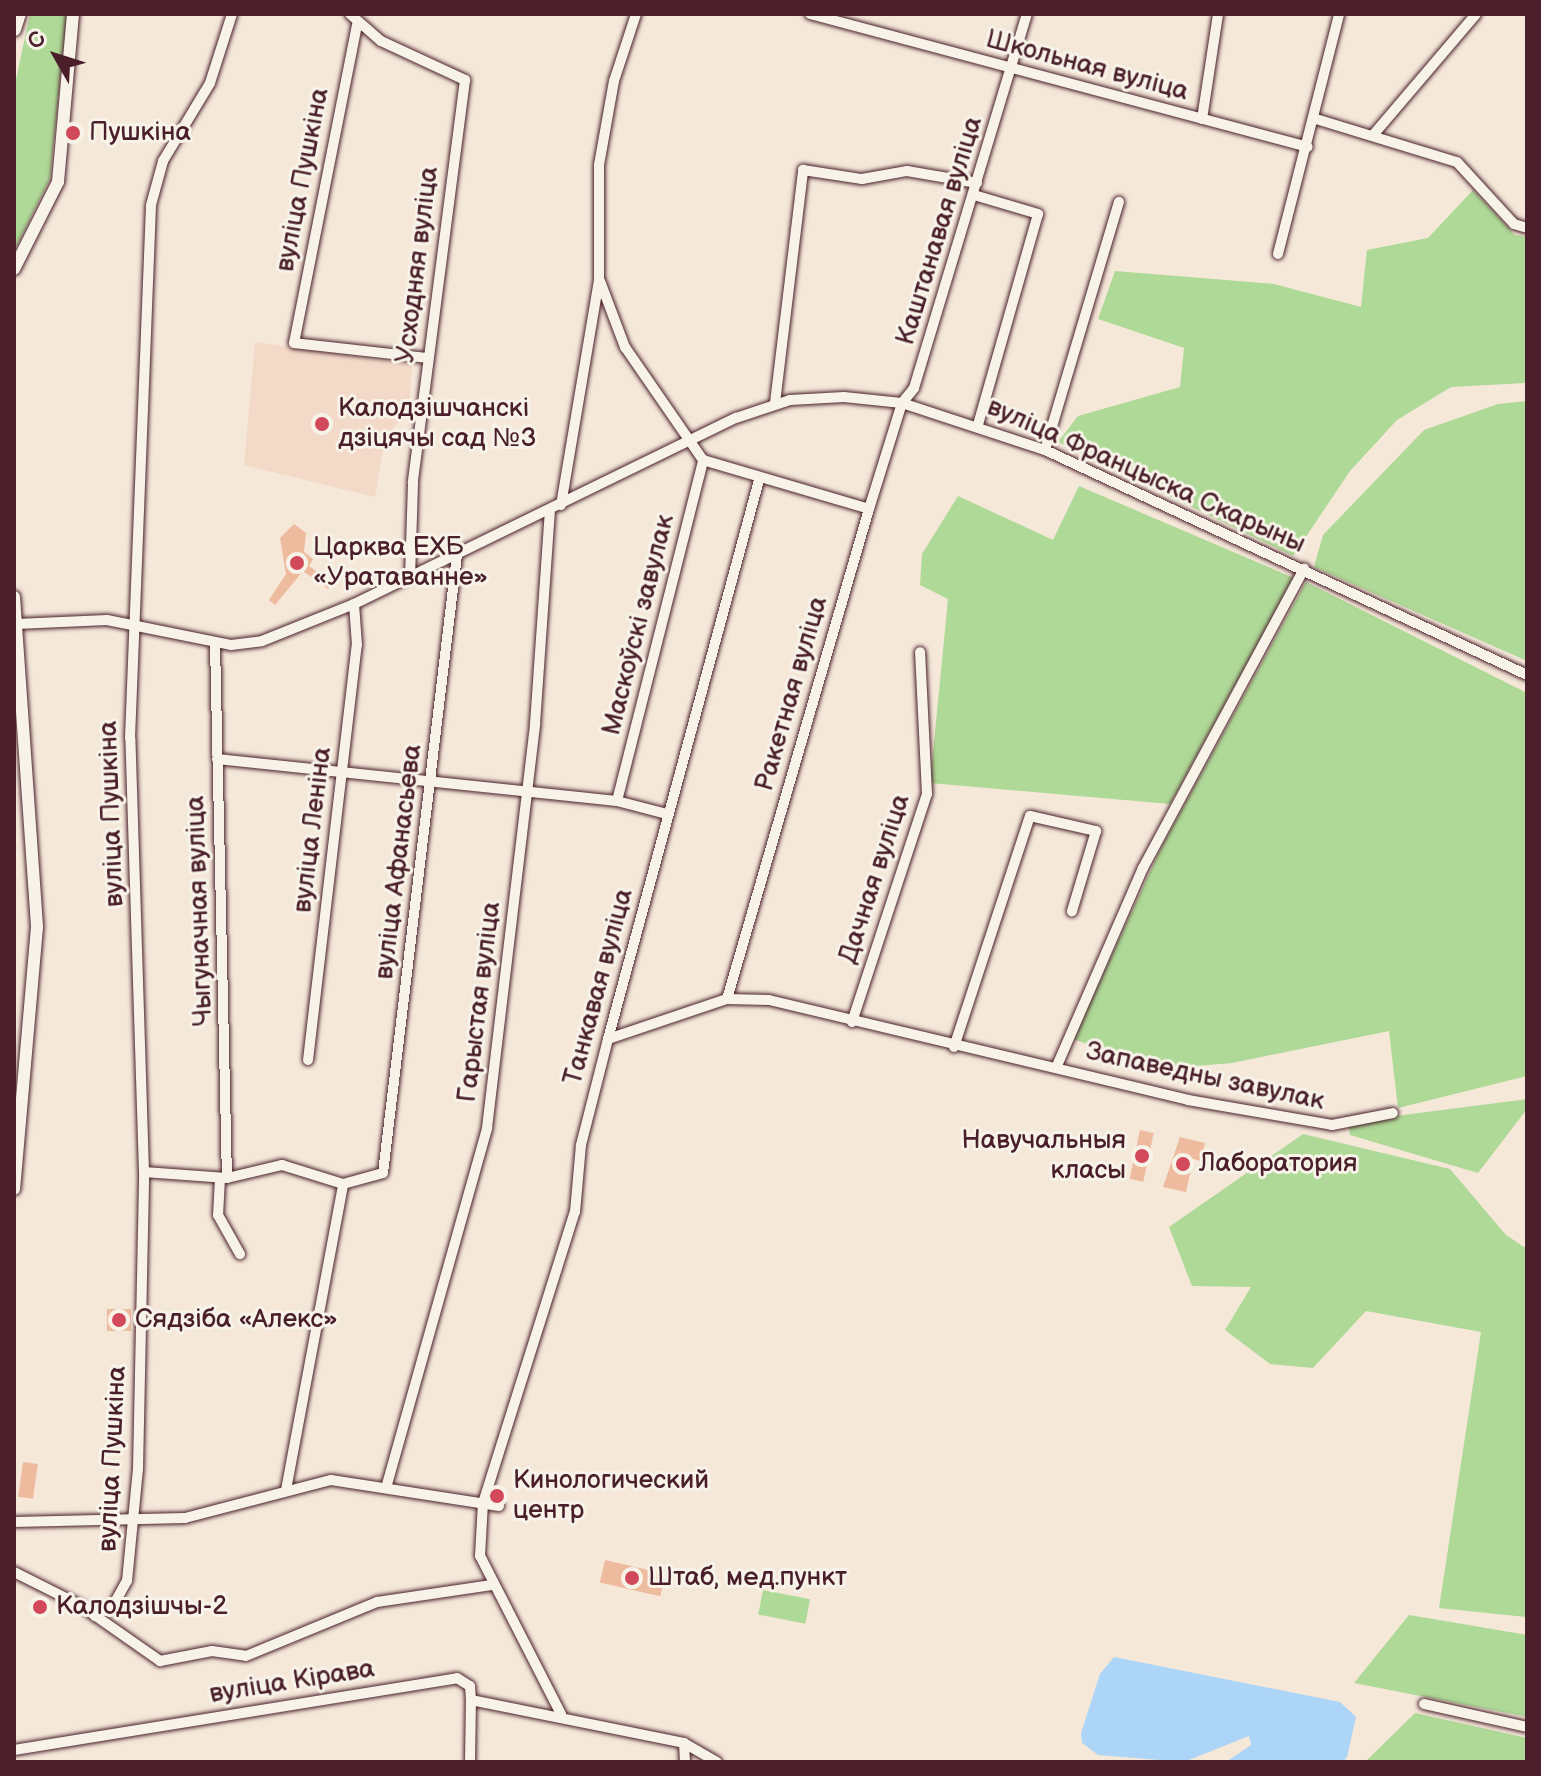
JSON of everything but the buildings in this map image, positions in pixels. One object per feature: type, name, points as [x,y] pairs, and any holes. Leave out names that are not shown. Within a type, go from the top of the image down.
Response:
[{"type":"main road","points":[[14,29],[19,14]]},
{"type":"street","points":[[14,269],[47,212],[61,161],[73,14]]},
{"type":"street","name":"вуліца Пушкіна","points":[[95,1616],[122,1595],[134,1522],[144,1172],[130,753],[151,205],[163,161],[210,83],[232,14]]},
{"type":"street","points":[[350,14],[357,25]]},
{"type":"street","points":[[561,505],[599,280],[599,165],[614,81],[636,14]]},
{"type":"street","name":"Школьная вуліца","points":[[810,14],[1308,147]]},
{"type":"street","name":"Каштанавая вуліца","points":[[902,403],[914,388],[1013,69],[1027,14]]},
{"type":"street","points":[[1202,119],[1218,14]]},
{"type":"street","points":[[1278,254],[1316,119],[1337,19],[1328,14]]},
{"type":"street","points":[[1374,134],[1476,14]]},
{"type":"street","name":"вуліца Пушкіна","points":[[357,25],[294,343],[428,358]]},
{"type":"street","name":"Усходняя вуліца","points":[[357,25],[465,80],[413,483],[410,578]]},
{"type":"street","points":[[1316,119],[1374,134],[1457,162],[1514,224],[1527,228]]},
{"type":"street","points":[[775,403],[803,170],[862,179],[907,171],[977,183]]},
{"type":"street","points":[[974,195],[1038,214],[978,425]]},
{"type":"street","points":[[1045,450],[1119,202]]},
{"type":"street","points":[[599,280],[642,376],[692,439],[703,460],[759,480],[869,509]]},
{"type":"street","name":"вуліца Францыска Скарыны","points":[[16,624],[78,619],[134,623],[215,643],[262,641],[354,604],[692,439],[775,403],[830,397],[902,403],[978,425],[1045,450],[1527,675]]},
{"type":"street","name":"Ракетная вуліца","points":[[727,999],[902,403]]},
{"type":"street","name":"Маскоўскі завулак","points":[[617,801],[703,460]]},
{"type":"street","name":"Танкавая вуліца","points":[[561,1714],[492,1585],[480,1556],[483,1503],[575,1212],[581,1145],[667,814],[759,480]]},
{"type":"street","name":"Гарыстая вуліца","points":[[386,1488],[487,1128],[550,574],[550,510]]},
{"type":"street","name":"вуліца Афанасьева","points":[[343,1184],[383,1173],[457,555]]},
{"type":"street","points":[[608,1039],[727,999],[769,1000],[954,1047],[1056,1068],[1143,868],[1304,569]]},
{"type":"street","points":[[14,597],[37,927],[14,1189]]},
{"type":"street","name":"вуліца Леніна","points":[[308,1060],[357,645],[354,604]]},
{"type":"street","name":"Чыгуначная вуліца","points":[[215,643],[224,1178],[218,1215],[240,1254]]},
{"type":"street","name":"Дачная вуліца","points":[[852,1022],[927,794],[920,652]]},
{"type":"street","points":[[217,759],[617,801],[667,814]]},
{"type":"street","points":[[954,1047],[1030,816],[1096,831],[1072,911]]},
{"type":"street","name":"Запаведны завулак","points":[[1056,1068],[1332,1125],[1393,1113]]},
{"type":"street","points":[[144,1172],[224,1178],[282,1165],[343,1184],[286,1490]]},
{"type":"street","points":[[14,1522],[134,1522],[185,1518],[331,1480],[499,1506]]},
{"type":"street","points":[[14,1572],[95,1616],[160,1661],[212,1651],[246,1656],[377,1602],[492,1585]]},
{"type":"street","name":"вуліца Кірава","points":[[14,1750],[457,1678],[470,1686],[471,1700]]},
{"type":"street","points":[[470,1762],[471,1700],[561,1714],[684,1743],[717,1762]]},
{"type":"street","points":[[1424,1704],[1527,1727]]},
{"type":"street","points":[[684,1743],[685,1762]]},
{"type":"shaded area","name":"Калодзішчанскі дзіцячы сад №3","points":[[255,342],[412,365],[409,411],[385,437],[375,497],[244,465]]},
{"type":"green space","points":[[30,14],[67,14],[50,179],[14,251],[14,89]]},
{"type":"green space","points":[[1473,190],[1515,235],[1527,237],[1527,383],[1451,387],[1397,420],[1350,471],[1293,556],[1058,442],[1078,416],[1180,387],[1184,348],[1098,319],[1115,271],[1274,284],[1361,307],[1367,250],[1428,238]]},
{"type":"green space","points":[[1527,401],[1527,661],[1314,567],[1323,535],[1424,430],[1498,404]]},
{"type":"green space","points":[[1079,486],[1294,578],[1170,804],[930,783],[948,599],[920,585],[922,554],[958,496],[1053,540]]},
{"type":"green space","points":[[1306,582],[1527,693],[1527,1076],[1398,1108],[1389,1031],[1232,1063],[1158,1069],[1073,1039],[1162,846]]},
{"type":"green space","points":[[1527,1099],[1527,1109],[1478,1173],[1350,1135],[1348,1122]]},
{"type":"green space","points":[[1303,1134],[1450,1169],[1506,1235],[1527,1249],[1527,1617],[1439,1608],[1481,1332],[1366,1311],[1313,1368],[1270,1364],[1225,1330],[1251,1287],[1192,1286],[1169,1227]]},
{"type":"green space","points":[[763,1590],[810,1599],[805,1624],[758,1615]]},
{"type":"green space","points":[[1409,1615],[1527,1635],[1527,1717],[1354,1683]]},
{"type":"green space","points":[[1415,1713],[1527,1738],[1527,1762],[1365,1762]]},
{"type":"water","points":[[1114,1657],[1340,1702],[1356,1717],[1347,1757],[1343,1762],[1226,1762],[1251,1745],[1249,1736],[1184,1762],[1098,1755],[1082,1743],[1081,1733],[1100,1674]]},
{"type":"place","name":"Пушкіна","points":[[73,133]]},
{"type":"place","name":"Калодзішчанскі дзіцячы сад №3","points":[[322,424]]},
{"type":"place","name":"Царква ЕХБ «Уратаванне»","points":[[297,563]]},
{"type":"place","name":"Навучальныя класы","points":[[1142,1156]]},
{"type":"place","name":"Лаборатория","points":[[1183,1164]]},
{"type":"place","name":"Сядзіба «Алекс»","points":[[119,1320]]},
{"type":"place","name":"Кинологический центр","points":[[497,1496]]},
{"type":"place","name":"Штаб, мeд.пункт","points":[[632,1578]]},
{"type":"place","name":"Калодзішчы-2","points":[[40,1607]]}]
